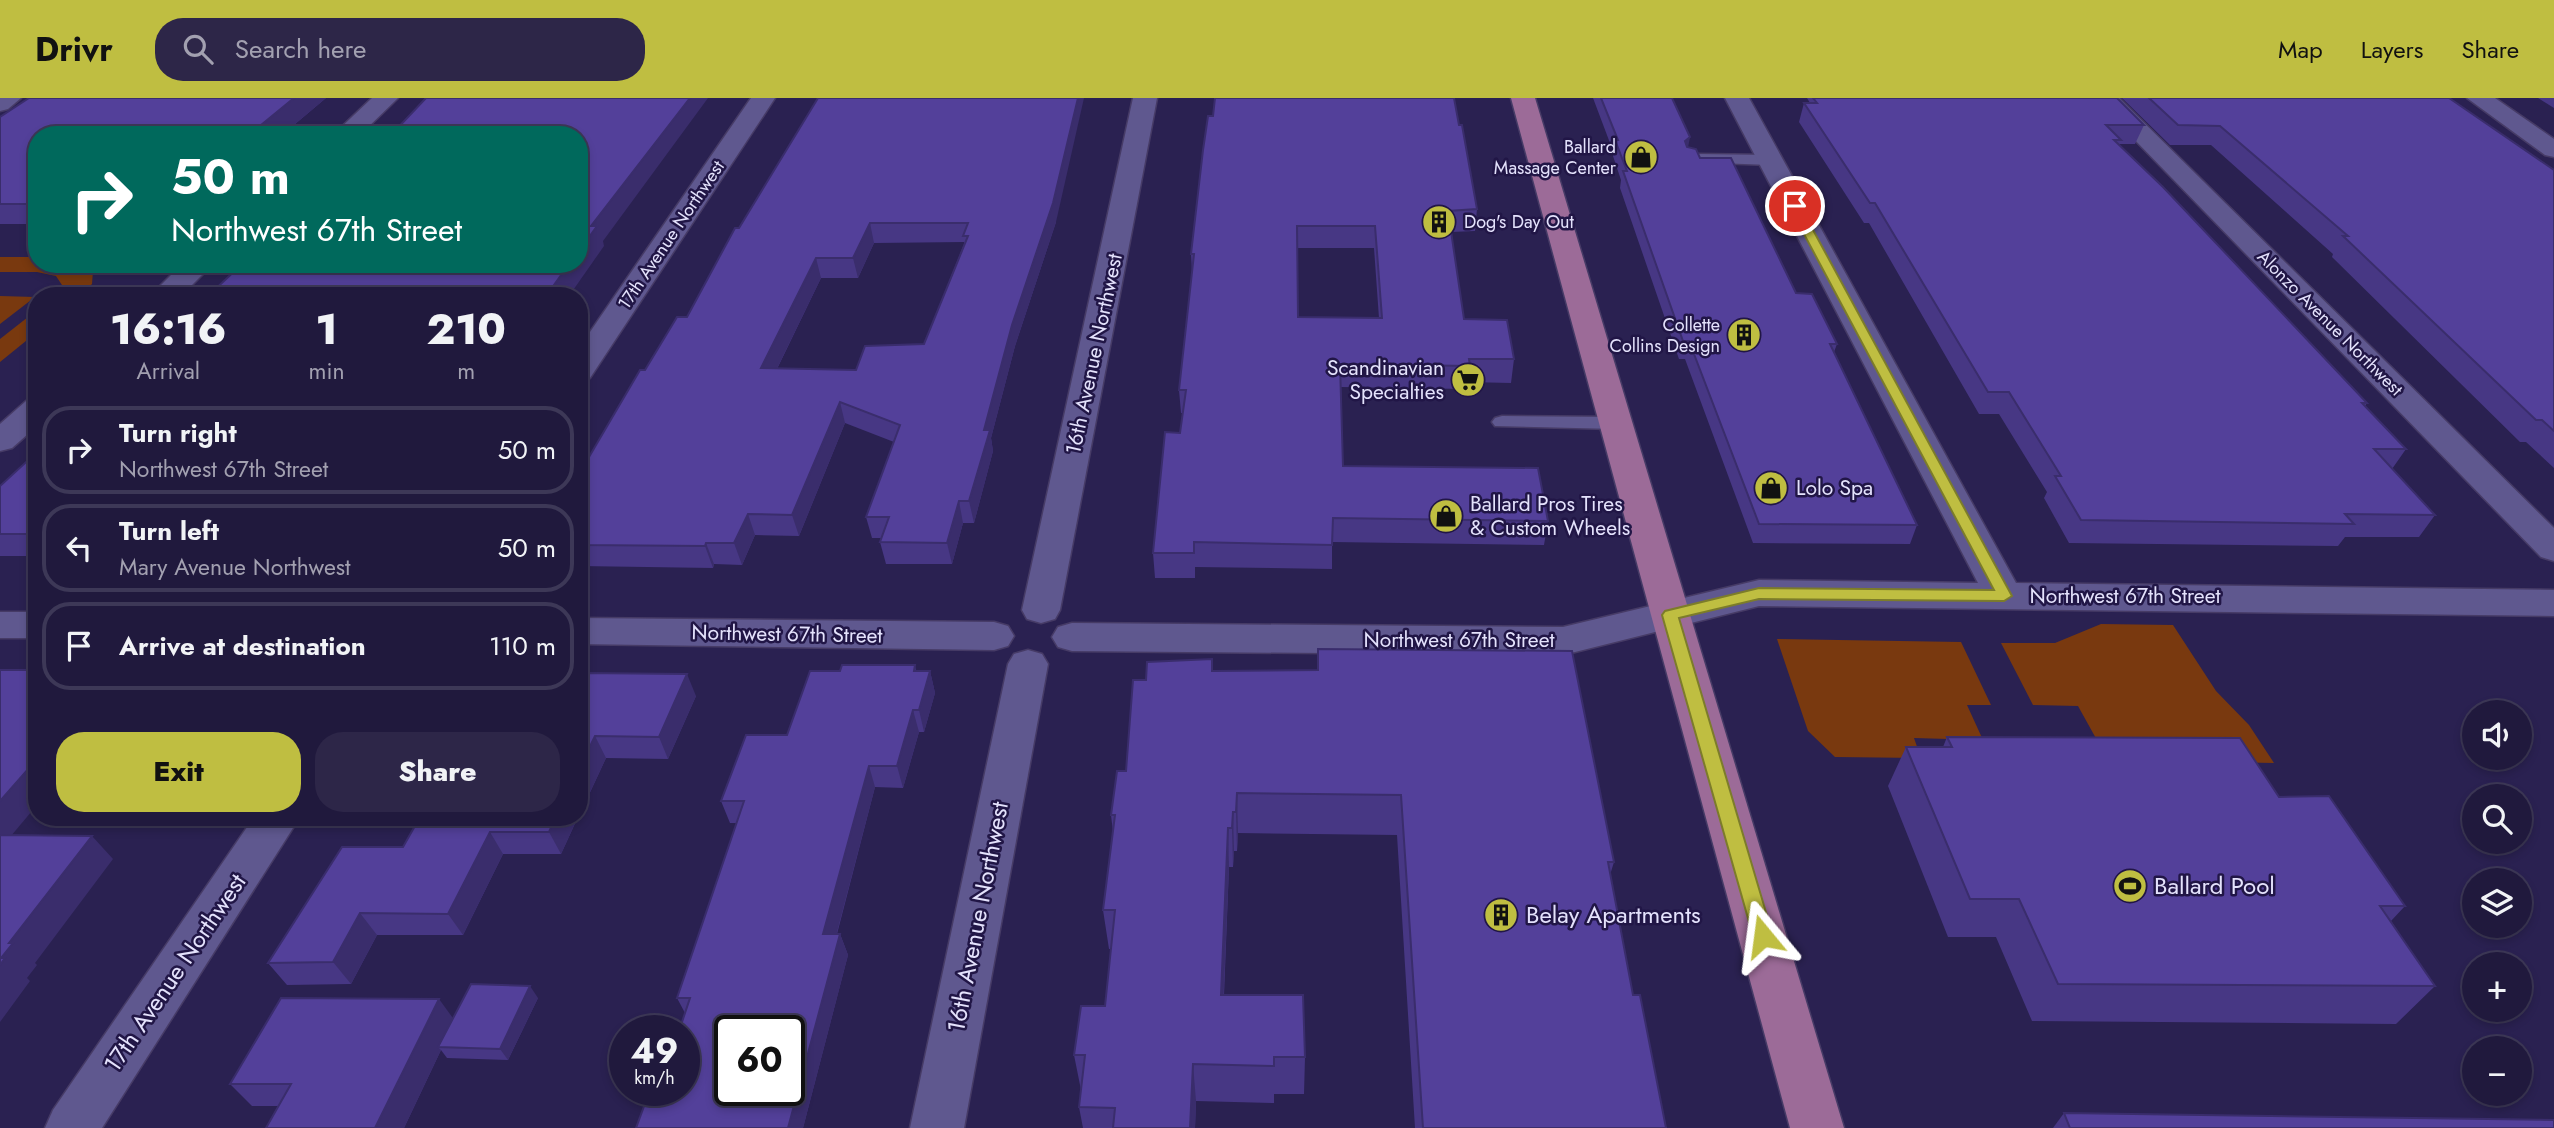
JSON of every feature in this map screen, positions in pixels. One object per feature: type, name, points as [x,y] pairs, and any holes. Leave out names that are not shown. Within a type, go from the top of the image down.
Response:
[{"type":"main road","points":[[1523,98],[1817,1128]]},
{"type":"street","points":[[0,104],[9,98]]},
{"type":"street","points":[[355,126],[386,98]]},
{"type":"street","name":"17th Avenue Northwest","points":[[588,358],[764,98]]},
{"type":"street","name":"16th Avenue Northwest","points":[[1041,610],[1145,98]]},
{"type":"street","points":[[1737,98],[2004,596]]},
{"type":"street","name":"Alonzo Avenue Northwest","points":[[2106,98],[2554,549]]},
{"type":"street","points":[[2479,98],[2554,150]]},
{"type":"street","points":[[174,287],[189,273]]},
{"type":"street","name":"Northwest 67th Street","points":[[1072,637],[1563,642],[1759,593],[2554,603]]},
{"type":"street","points":[[1023,611],[1058,613],[1072,626],[1072,637],[1065,651],[1055,658],[1011,650],[1002,623],[1023,611]]},
{"type":"street","points":[[0,625],[28,625]]},
{"type":"street","name":"Northwest 67th Street","points":[[588,631],[1011,650]]},
{"type":"street","name":"16th Avenue Northwest","points":[[937,1128],[1011,650]]},
{"type":"street","name":"17th Avenue Northwest","points":[[72,1128],[272,826]]},
{"type":"lane","points":[[1692,159],[1770,160]]},
{"type":"lane","points":[[1502,422],[1616,423]]},
{"type":"shaded area","points":[[0,257],[28,257],[28,272],[0,272]]},
{"type":"shaded area","points":[[42,273],[93,273],[89,287],[61,287],[62,285],[56,276]]},
{"type":"shaded area","points":[[0,296],[28,297],[28,302],[0,324]]},
{"type":"shaded area","points":[[28,317],[28,339],[0,362],[0,339]]},
{"type":"shaded area","points":[[2101,624],[2173,625],[2216,691],[2249,725],[2274,763],[2108,760],[2078,706],[2033,705],[2001,643],[2055,643]]},
{"type":"shaded area","points":[[1777,639],[1961,642],[1991,705],[1967,705],[1983,740],[1914,738],[1921,758],[1835,757],[1808,731]]},
{"type":"building","points":[[29,98],[294,98],[260,126],[28,126],[28,204],[0,204],[0,117]]},
{"type":"building","points":[[426,98],[690,98],[591,226],[597,226],[588,238],[588,126],[400,126]]},
{"type":"building","points":[[818,98],[1078,98],[1053,203],[1012,325],[984,430],[990,430],[969,501],[959,501],[947,543],[880,542],[889,517],[866,517],[900,425],[840,402],[792,515],[748,514],[734,543],[706,543],[705,546],[588,545],[588,459],[640,370],[645,370],[677,317],[687,317],[735,228],[739,228]],"holes":[[[870,223],[968,223],[963,236],[968,236],[924,344],[865,346],[856,370],[761,368],[816,258],[853,258]]]},
{"type":"building","points":[[1215,98],[1454,98],[1459,125],[1462,125],[1477,209],[1448,211],[1464,319],[1507,320],[1514,359],[1469,359],[1470,366],[1340,364],[1343,466],[1538,468],[1548,521],[1333,518],[1332,545],[1194,542],[1194,553],[1153,553],[1165,432],[1180,433],[1186,390],[1179,390],[1194,254],[1191,254],[1208,116],[1213,116]],"holes":[[[1297,226],[1375,226],[1382,318],[1298,317]]]},
{"type":"building","points":[[1601,98],[1672,98],[1690,137],[1685,141],[1687,147],[1696,149],[1700,158],[1731,158],[1796,293],[1812,294],[1837,344],[1830,344],[1917,525],[1759,524],[1689,341],[1683,341],[1623,171],[1627,171],[1615,140],[1618,140]]},
{"type":"building","points":[[1813,98],[2117,98],[2144,125],[2106,125],[2121,140],[2114,140],[2163,187],[2367,403],[2362,403],[2406,449],[2374,449],[2435,515],[2345,514],[2354,524],[2081,520],[2055,476],[2061,476],[2009,392],[1988,392],[1875,203],[1870,203],[1804,103],[1817,103]]},
{"type":"building","points":[[2149,98],[2449,98],[2554,170],[2554,431],[2542,420],[2536,420],[2343,236],[2348,236],[2220,126],[2178,125]]},
{"type":"building","points":[[232,273],[563,273],[552,287],[218,287]]},
{"type":"building","points":[[28,460],[28,534],[0,534],[0,486]]},
{"type":"building","points":[[1318,649],[1572,651],[1614,862],[1608,862],[1633,995],[1640,995],[1666,1128],[1423,1128],[1401,795],[1237,793],[1232,828],[1228,828],[1221,995],[1303,995],[1305,1057],[1274,1057],[1274,1066],[1193,1064],[1190,1128],[1113,1128],[1115,1108],[1079,1107],[1085,1055],[1074,1055],[1081,1006],[1105,1006],[1115,910],[1103,910],[1115,815],[1111,815],[1117,771],[1126,771],[1133,680],[1146,680],[1147,662],[1212,659],[1212,671],[1318,670]]},
{"type":"building","points":[[842,665],[915,665],[914,671],[930,671],[919,710],[913,710],[897,766],[869,766],[823,934],[840,934],[805,1065],[805,1015],[714,1015],[714,1106],[794,1106],[788,1128],[636,1128],[644,1106],[700,1106],[700,1015],[684,1015],[690,998],[677,998],[744,801],[721,801],[746,735],[787,735],[810,671],[840,671]]},
{"type":"building","points":[[0,670],[28,670],[28,769],[0,801]]},
{"type":"building","points":[[588,673],[687,674],[659,737],[595,736],[588,750]]},
{"type":"building","name":"Ballard Pool","points":[[1947,737],[2240,738],[2279,797],[2329,796],[2405,906],[2380,906],[2435,986],[2058,984],[2019,899],[1970,899],[1906,747],[1952,747]]},
{"type":"building","points":[[415,826],[552,826],[549,832],[490,832],[448,914],[360,913],[333,962],[268,963],[342,847],[403,847]]},
{"type":"building","points":[[0,835],[92,836],[9,943],[13,943],[1,958],[5,958],[0,965]]},
{"type":"building","points":[[471,984],[530,986],[500,1049],[438,1047]]},
{"type":"building","points":[[281,998],[439,999],[375,1128],[266,1128],[291,1084],[230,1084]]},
{"type":"building","points":[[2064,1113],[2554,1120],[2554,1128],[2070,1128]]},
{"type":"place","name":"Ballard Massage Center","points":[[1641,157]]},
{"type":"place","name":"Dog's Day Out","points":[[1439,222]]},
{"type":"place","name":"Collette Collins Design","points":[[1744,335]]},
{"type":"place","name":"Scandinavian Specialties","points":[[1468,380]]},
{"type":"place","name":"Lolo Spa","points":[[1771,488]]},
{"type":"place","name":"Ballard Pros Tires & Custom Wheels","points":[[1446,516]]},
{"type":"place","name":"Ballard Pool","points":[[2130,886]]},
{"type":"place","name":"Belay Apartments","points":[[1501,915]]},
{"type":"route","points":[[1763,936],[1670,615],[1759,593],[2004,596],[1795,206]]}]
